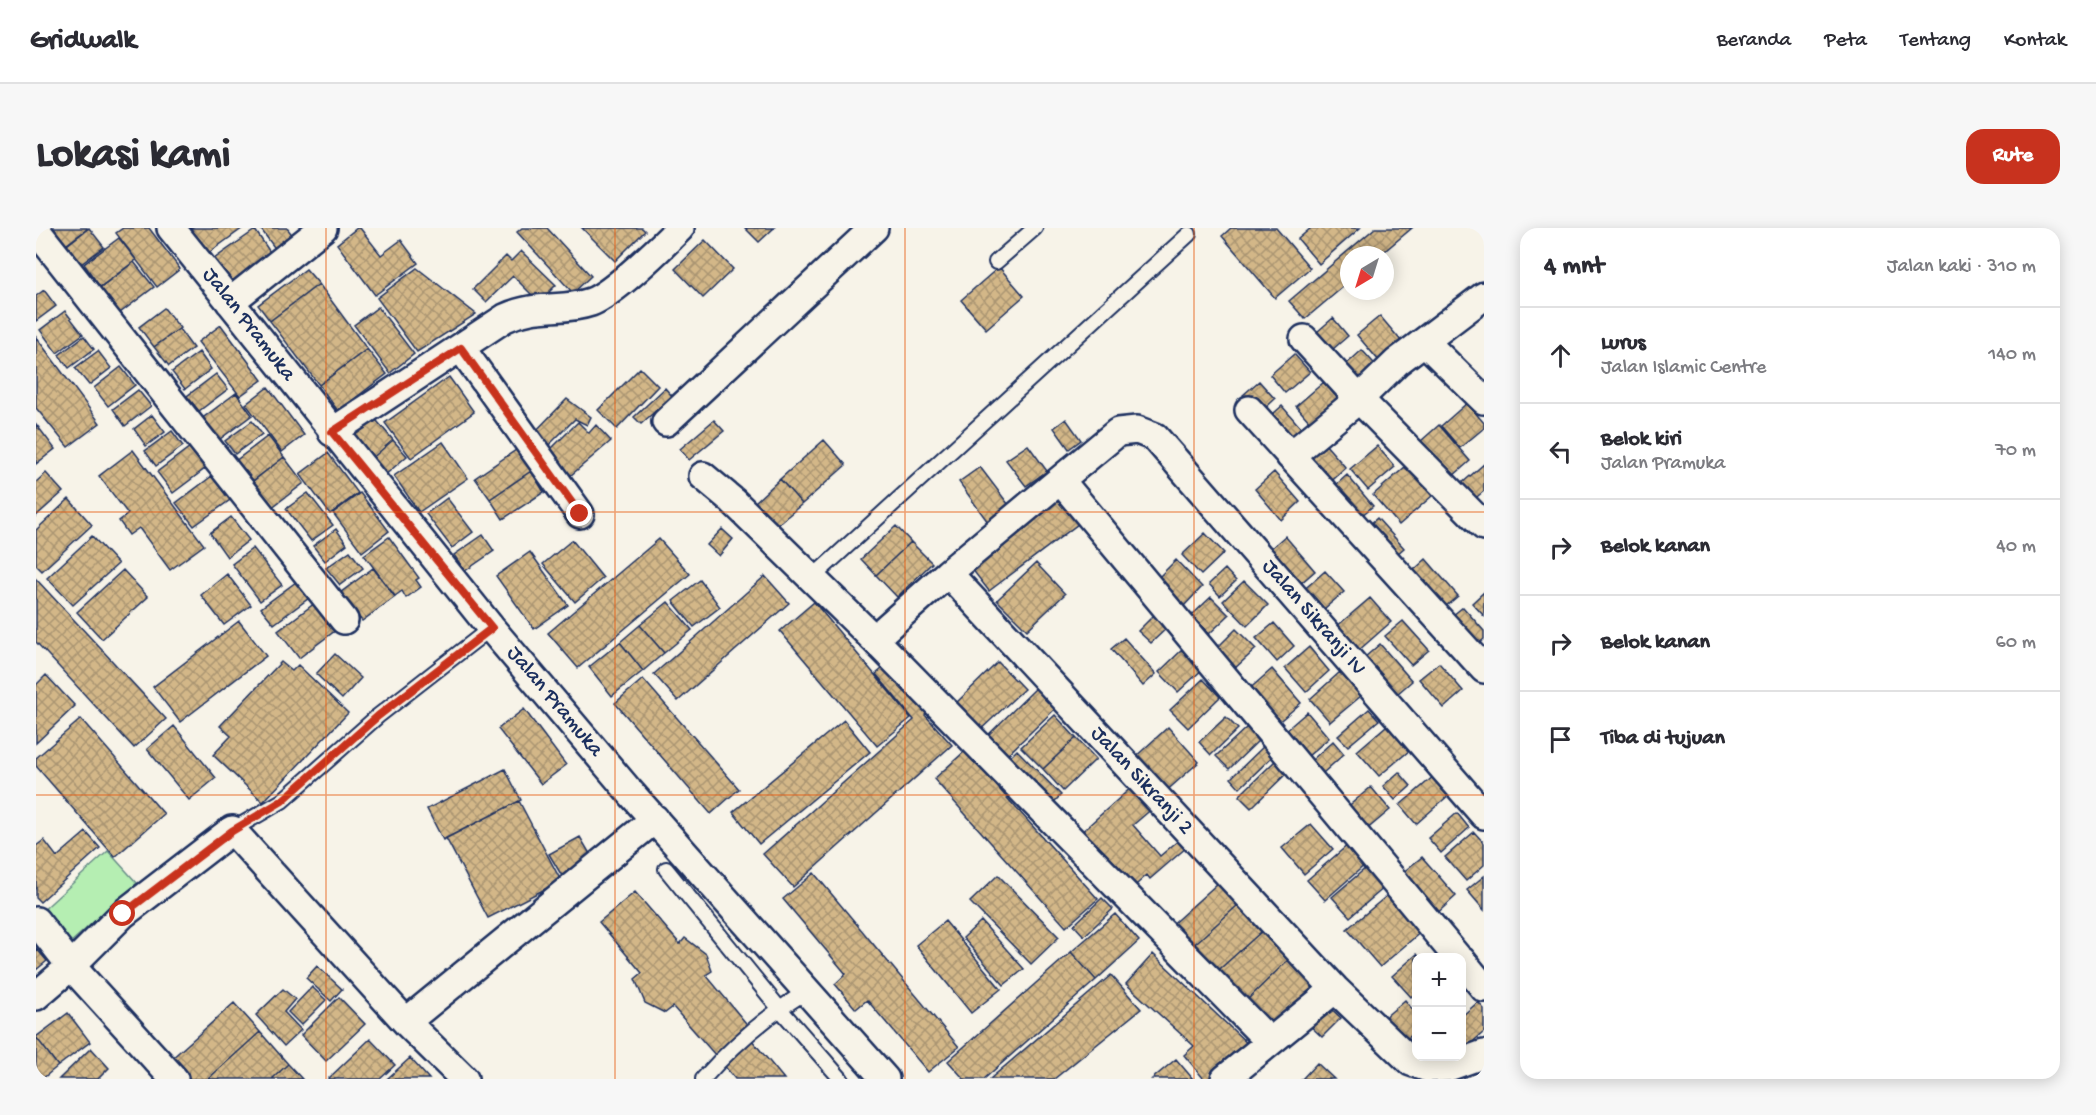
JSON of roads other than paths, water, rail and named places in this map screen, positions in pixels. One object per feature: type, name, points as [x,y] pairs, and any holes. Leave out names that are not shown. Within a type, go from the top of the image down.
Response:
[{"type":"street","name":"Jalan Pramuka","points":[[171,228],[332,432],[492,628],[655,819],[885,1079]]},
{"type":"street","points":[[230,302],[323,228]]},
{"type":"street","points":[[332,432],[505,318],[528,308],[593,301],[655,253],[680,228]]},
{"type":"street","points":[[666,422],[874,228]]},
{"type":"street","points":[[36,230],[344,620]]},
{"type":"street","points":[[1290,456],[1359,399],[1397,362],[1484,296]]},
{"type":"street","points":[[1304,339],[1359,399],[1484,526]]},
{"type":"street","points":[[1425,342],[1484,400]]},
{"type":"street","points":[[461,348],[580,514]]},
{"type":"street","points":[[1250,410],[1484,669]]},
{"type":"street","name":"Jalan Sikranji IV","points":[[1060,480],[1118,432],[1137,430],[1155,437],[1484,815]]},
{"type":"street","points":[[703,476],[874,639],[1270,1042]]},
{"type":"street","points":[[874,639],[948,573],[1060,480],[1455,953]]},
{"type":"street","name":"Jalan Sikranji 2","points":[[948,573],[1335,989],[1411,1062],[1428,1068],[1470,1065]]},
{"type":"street","points":[[406,1022],[655,819]]},
{"type":"street","points":[[36,996],[71,966],[123,914],[232,831],[406,1022],[464,1079]]},
{"type":"street","points":[[36,921],[71,966],[174,1079]]},
{"type":"street","points":[[1466,967],[1484,988]]},
{"type":"street","points":[[1227,1078],[1335,989]]},
{"type":"lane","points":[[996,262],[1035,228]]},
{"type":"lane","points":[[812,578],[1189,234]]},
{"type":"lane","points":[[232,831],[282,801],[378,716],[492,628]]},
{"type":"lane","points":[[666,869],[779,1008],[841,1079]]},
{"type":"lane","points":[[703,1079],[721,1059],[779,1008],[807,991]]}]
